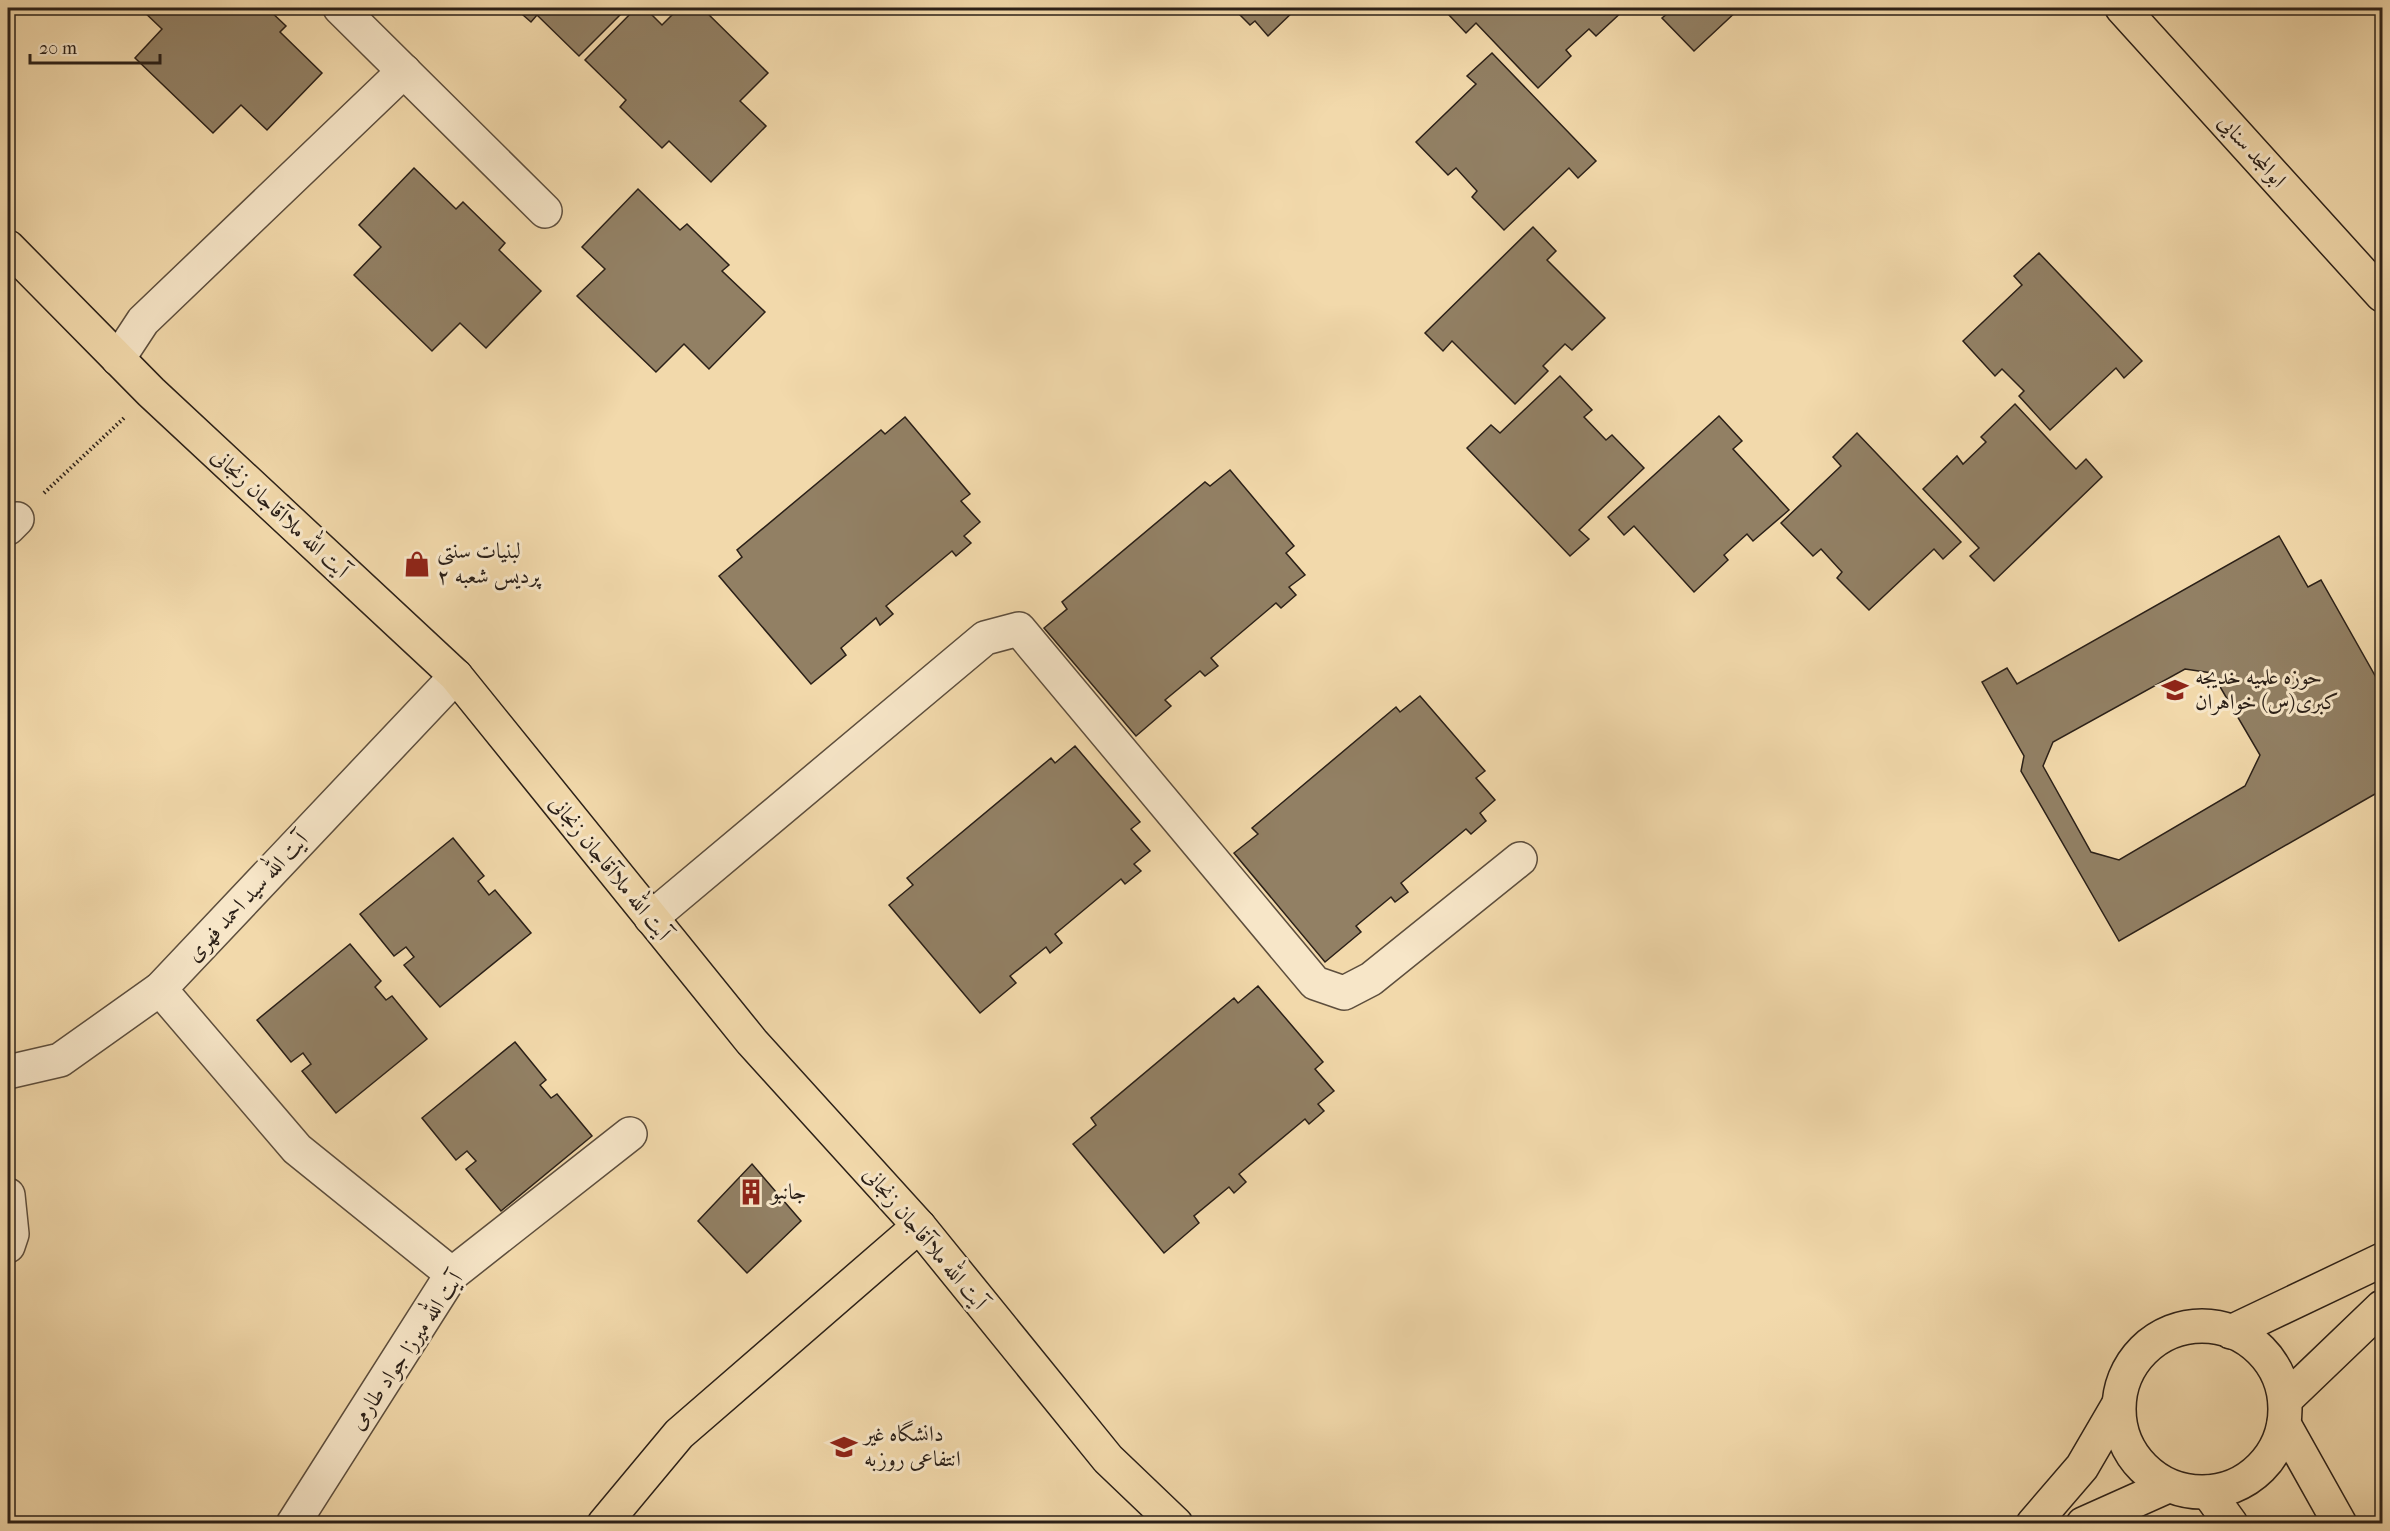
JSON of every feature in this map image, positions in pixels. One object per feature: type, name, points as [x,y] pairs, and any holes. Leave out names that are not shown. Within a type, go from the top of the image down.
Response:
[{"type":"main road","name":"ابوالمجد سنایی","points":[[2122,8],[2382,295]]},
{"type":"main road","name":"آیت الله ملاآقاجان زنجانی","points":[[8,247],[151,392],[456,676],[752,1042],[919,1226],[1108,1459],[1176,1524]]},
{"type":"main road","points":[[604,1524],[679,1434],[919,1226]]},
{"type":"main road","points":[[2231,1332],[2382,1260]]},
{"type":"main road","points":[[2340,1524],[2284,1412],[2279,1376],[2267,1356],[2245,1337],[2218,1327],[2189,1326],[2161,1335],[2138,1354],[2123,1379],[2118,1407],[2122,1436],[2136,1461],[2168,1486],[2187,1491],[2208,1492],[2234,1486],[2258,1471],[2275,1450],[2284,1412],[2382,1307]]},
{"type":"main road","points":[[2033,1524],[2082,1467],[2118,1407]]},
{"type":"main road","points":[[2083,1524],[2168,1486]]},
{"type":"main road","points":[[2208,1492],[2231,1524]]},
{"type":"street","points":[[339,8],[545,211]]},
{"type":"street","points":[[118,359],[143,321],[404,71]]},
{"type":"street","points":[[651,918],[985,638],[1019,629],[1315,983],[1344,993],[1371,979],[1520,859]]},
{"type":"street","name":"آیت الله سید احمد فهری","points":[[8,1072],[60,1060],[160,989],[456,676]]},
{"type":"street","points":[[160,989],[297,1149],[452,1274]]},
{"type":"street","name":"آیت الله میرزا جواد طارمی","points":[[293,1524],[452,1274],[630,1134]]},
{"type":"street","points":[[8,1195],[12,1234],[8,1246]]},
{"type":"path","points":[[13,524],[151,392]]},
{"type":"building","points":[[140,8],[267,8],[286,26],[280,32],[322,73],[267,130],[241,105],[213,133],[135,58],[162,29]]},
{"type":"building","points":[[515,8],[627,8],[579,56],[537,15],[531,22]]},
{"type":"building","points":[[636,8],[645,8],[662,25],[679,8],[702,8],[768,73],[740,101],[766,126],[711,182],[669,141],[662,148],[620,107],[626,100],[585,60]]},
{"type":"building","points":[[1233,8],[1297,8],[1268,36],[1255,21],[1250,25]]},
{"type":"building","points":[[1457,8],[1626,8],[1596,36],[1589,29],[1566,50],[1571,56],[1538,88],[1476,23],[1466,33],[1449,15]]},
{"type":"building","points":[[1662,8],[1740,8],[1694,51],[1662,18],[1668,13]]},
{"type":"building","points":[[1492,53],[1596,161],[1578,178],[1569,168],[1504,230],[1472,197],[1477,191],[1456,168],[1448,175],[1416,142],[1476,84],[1467,76]]},
{"type":"building","points":[[414,168],[456,209],[463,202],[505,243],[499,250],[541,291],[486,348],[460,323],[432,351],[354,275],[381,247],[359,225]]},
{"type":"building","points":[[638,189],[680,230],[687,224],[729,265],[722,271],[765,312],[709,369],[684,344],[656,372],[577,296],[605,269],[582,247]]},
{"type":"building","points":[[1533,227],[1556,251],[1547,260],[1605,318],[1572,350],[1565,344],[1543,366],[1548,371],[1515,404],[1452,341],[1443,351],[1425,333]]},
{"type":"building","points":[[2039,253],[2142,361],[2124,378],[2116,368],[2050,430],[2019,396],[2024,391],[2002,369],[1995,376],[1963,341],[2022,285],[2014,276]]},
{"type":"building","points":[[1560,376],[1592,410],[1584,417],[1606,440],[1612,435],[1644,468],[1579,530],[1589,539],[1570,556],[1467,448],[1491,425],[1500,433]]},
{"type":"building","points":[[2015,404],[2076,469],[2086,459],[2102,477],[1994,581],[1970,556],[1979,548],[1923,489],[1957,456],[1963,464],[1986,442],[1981,437]]},
{"type":"building","points":[[1719,416],[1742,441],[1733,449],[1789,510],[1753,541],[1747,534],[1724,555],[1728,560],[1694,592],[1634,526],[1624,535],[1608,517]]},
{"type":"building","points":[[905,417],[970,494],[961,501],[980,522],[964,536],[971,543],[956,556],[952,551],[886,606],[893,614],[880,625],[876,618],[841,648],[846,655],[811,684],[719,576],[742,557],[737,550],[881,430],[885,434]]},
{"type":"building","points":[[1857,433],[1961,542],[1943,559],[1934,549],[1869,610],[1837,578],[1842,572],[1821,549],[1813,556],[1781,523],[1841,466],[1833,457]]},
{"type":"building","points":[[1230,470],[1294,546],[1286,553],[1305,575],[1289,587],[1296,595],[1281,608],[1276,603],[1211,658],[1218,666],[1205,676],[1200,671],[1165,700],[1171,706],[1136,736],[1044,628],[1067,609],[1062,602],[1205,482],[1210,486]]},
{"type":"building","points":[[2279,536],[2308,587],[2321,580],[2382,688],[2382,714],[2380,715],[2382,719],[2382,790],[2119,941],[2021,771],[2024,756],[1982,682],[2007,668],[2017,684]],"holes":[[[2185,669],[2212,673],[2260,755],[2245,786],[2119,860],[2091,852],[2043,766],[2053,742]]]},
{"type":"building","points":[[1420,696],[1485,771],[1476,778],[1495,800],[1480,813],[1486,821],[1471,834],[1466,829],[1401,883],[1408,892],[1395,902],[1391,897],[1356,926],[1361,932],[1325,962],[1234,853],[1258,834],[1252,828],[1396,707],[1400,712]]},
{"type":"building","points":[[1075,746],[1140,822],[1131,829],[1150,851],[1134,864],[1141,871],[1125,884],[1121,879],[1055,934],[1062,943],[1050,953],[1046,947],[1010,976],[1016,983],[980,1013],[889,905],[913,885],[907,878],[1051,758],[1055,763]]},
{"type":"building","points":[[453,838],[484,876],[478,881],[489,895],[495,890],[531,933],[440,1007],[404,965],[414,957],[406,947],[394,956],[360,914]]},
{"type":"building","points":[[350,944],[381,981],[375,987],[386,1000],[392,996],[427,1039],[336,1113],[302,1071],[311,1064],[303,1053],[291,1062],[257,1020]]},
{"type":"building","points":[[1258,986],[1323,1062],[1315,1069],[1334,1091],[1318,1104],[1324,1111],[1309,1124],[1305,1119],[1239,1174],[1246,1182],[1234,1193],[1229,1187],[1194,1216],[1199,1223],[1164,1253],[1073,1144],[1096,1125],[1091,1118],[1234,998],[1238,1003]]},
{"type":"building","points":[[515,1042],[546,1080],[540,1085],[551,1098],[557,1094],[592,1136],[501,1211],[466,1169],[476,1161],[467,1151],[456,1160],[422,1118]]},
{"type":"building","name":"جانبو","points":[[752,1164],[801,1221],[747,1273],[698,1221]]},
{"type":"place","name":"لبنیات سنتی پردیس شعبه ۲","points":[[417,564]]},
{"type":"place","name":"حوزه علمیه خدیجه کبری(س) خواهران","points":[[2175,690]]},
{"type":"place","name":"جانبو","points":[[751,1192]]},
{"type":"place","name":"دانشگاه غیر انتفاعی روزبه","points":[[844,1447]]}]
